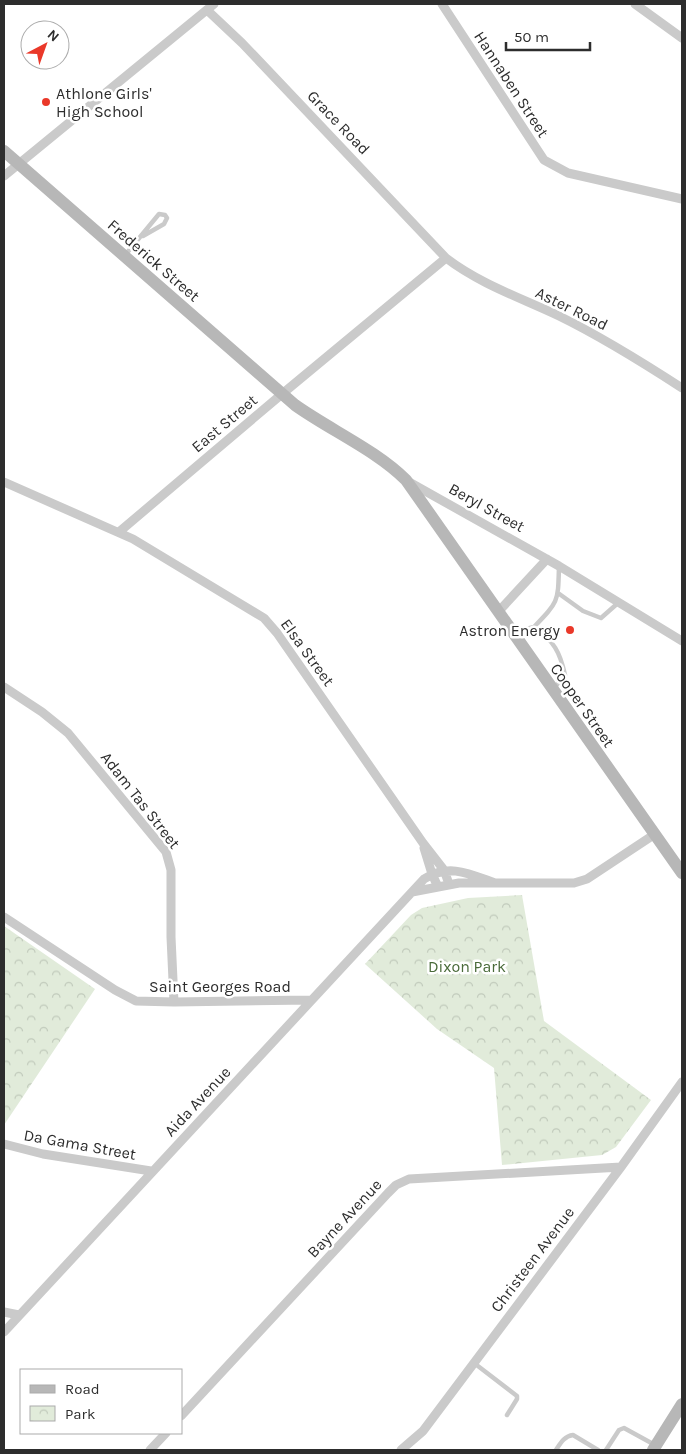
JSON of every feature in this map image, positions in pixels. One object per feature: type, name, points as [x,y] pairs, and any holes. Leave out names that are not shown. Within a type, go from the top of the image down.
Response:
[{"type":"main road","name":"Frederick Street","points":[[4,151],[282,394]]},
{"type":"main road","name":"Beryl Street","points":[[282,394],[316,420],[385,462],[406,480]]},
{"type":"main road","name":"Cooper Street","points":[[406,480],[682,874]]},
{"type":"main road","points":[[655,1448],[682,1404]]},
{"type":"street","name":"Hannaben Street","points":[[442,4],[544,160],[568,173],[682,199]]},
{"type":"street","points":[[635,4],[682,38]]},
{"type":"street","points":[[4,176],[210,7]]},
{"type":"street","name":"Grace Road","points":[[210,7],[446,258]]},
{"type":"street","name":"Aster Road","points":[[446,258],[492,286],[560,317],[617,347],[682,388]]},
{"type":"street","name":"East Street","points":[[119,532],[446,258]]},
{"type":"street","name":"Beryl Street","points":[[406,480],[547,559],[618,603],[644,616],[682,641]]},
{"type":"street","points":[[4,482],[119,532]]},
{"type":"street","name":"Elsa Street","points":[[119,532],[223,592],[269,622],[423,843],[444,870],[449,884]]},
{"type":"street","points":[[498,612],[547,559]]},
{"type":"street","name":"Adam Tas Street","points":[[4,687],[42,712],[68,733],[166,852],[171,870],[171,937],[174,1002]]},
{"type":"street","name":"Aida Avenue","points":[[412,892],[449,884],[495,882],[574,883],[587,879],[655,834]]},
{"type":"street","name":"Elsa Street","points":[[423,843],[438,887]]},
{"type":"street","name":"Aida Avenue","points":[[4,1332],[151,1171],[424,879],[444,870],[466,873],[495,882]]},
{"type":"street","name":"Saint Georges Road","points":[[4,917],[125,996],[136,1000],[174,1002],[310,1000]]},
{"type":"street","name":"Christeen Avenue","points":[[401,1450],[423,1431],[682,1082]]},
{"type":"street","name":"Da Gama Street","points":[[4,1144],[43,1154],[151,1171]]},
{"type":"street","name":"Bayne Avenue","points":[[182,1415],[388,1193],[402,1181],[409,1179],[620,1167]]},
{"type":"street","points":[[4,1312],[19,1315]]},
{"type":"street","points":[[150,1450],[165,1434]]},
{"type":"lane","points":[[124,256],[143,236],[154,218],[159,214],[167,218],[164,224],[143,236]]},
{"type":"lane","points":[[512,632],[534,628],[553,607],[557,600],[559,566]]},
{"type":"lane","points":[[558,593],[583,611],[601,618],[618,603]]},
{"type":"lane","points":[[534,628],[544,634],[556,647],[561,656],[565,675],[553,690]]},
{"type":"lane","points":[[474,1362],[516,1393],[517,1399],[507,1415]]},
{"type":"lane","points":[[606,1450],[619,1430],[624,1428],[655,1448]]},
{"type":"lane","points":[[556,1450],[563,1440],[573,1435],[598,1450]]},
{"type":"green space","name":"Dixon Park","points":[[522,895],[544,1021],[651,1100],[616,1147],[602,1155],[502,1165],[494,1068],[437,1029],[365,964],[411,915],[422,908],[468,898]]},
{"type":"green space","points":[[4,926],[95,989],[4,1125]]},
{"type":"place","name":"Athlone Girls' High School","points":[[46,102]]},
{"type":"place","name":"Astron Energy","points":[[570,630]]}]
